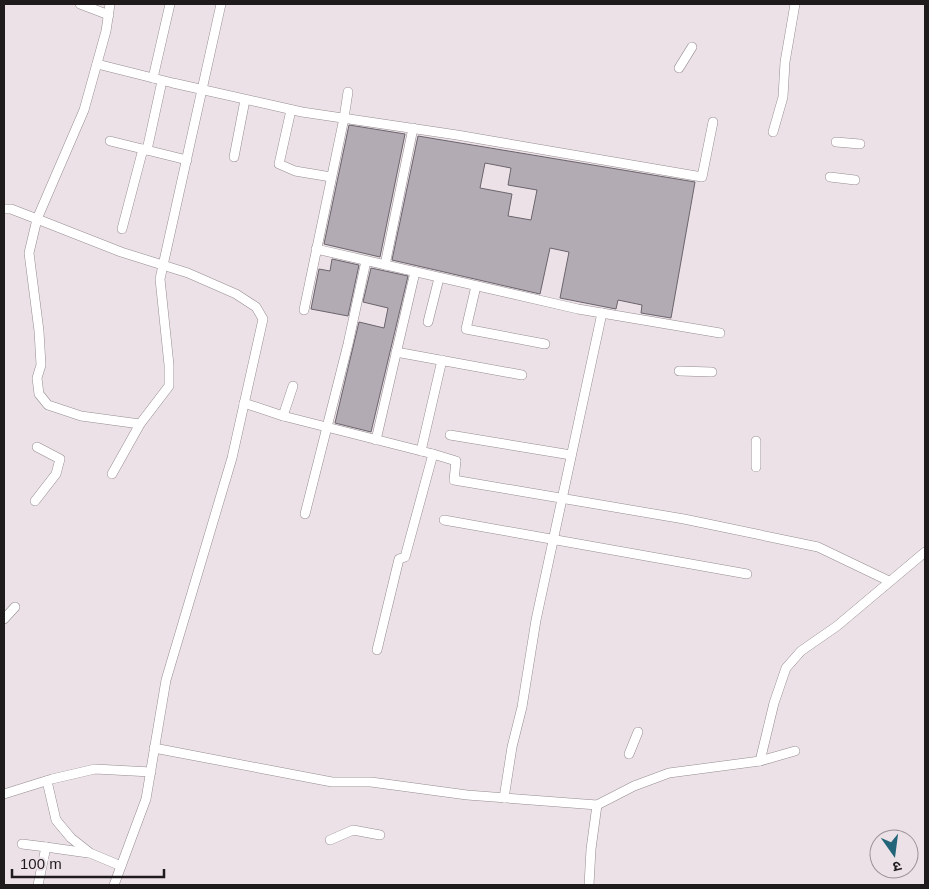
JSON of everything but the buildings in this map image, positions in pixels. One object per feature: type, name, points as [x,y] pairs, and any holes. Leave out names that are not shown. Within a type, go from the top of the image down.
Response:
[{"type":"street","points":[[80,4],[109,14]]},
{"type":"street","points":[[110,4],[106,31],[84,110],[37,218],[29,253],[39,331],[40,365],[37,378],[39,394],[48,405],[81,416],[140,424]]},
{"type":"street","points":[[122,229],[145,150],[170,4]]},
{"type":"street","points":[[112,474],[140,424],[169,386],[169,365],[160,279],[221,4]]},
{"type":"street","points":[[773,132],[782,97],[785,62],[795,4]]},
{"type":"street","points":[[679,68],[692,47]]},
{"type":"street","points":[[97,64],[291,110],[413,128],[702,177],[713,122]]},
{"type":"street","points":[[304,310],[348,92]]},
{"type":"street","points":[[234,157],[245,100]]},
{"type":"street","points":[[291,110],[279,164],[295,171],[331,178]]},
{"type":"street","points":[[385,265],[413,128]]},
{"type":"street","points":[[110,141],[187,160]]},
{"type":"street","points":[[836,142],[860,144]]},
{"type":"street","points":[[830,177],[855,180]]},
{"type":"street","points":[[4,209],[11,209],[37,218],[121,252],[188,273],[236,294],[256,307],[263,319],[232,458],[166,680],[146,799],[114,885]]},
{"type":"street","points":[[316,249],[578,310],[720,333]]},
{"type":"street","points":[[306,514],[348,344],[366,261]]},
{"type":"street","points":[[376,440],[415,272]]},
{"type":"street","points":[[428,322],[439,278]]},
{"type":"street","points":[[476,286],[466,329],[545,344]]},
{"type":"street","points":[[504,798],[512,747],[522,707],[536,620],[602,313]]},
{"type":"street","points":[[396,352],[522,375]]},
{"type":"street","points":[[420,451],[442,360]]},
{"type":"street","points":[[679,371],[712,372]]},
{"type":"street","points":[[282,416],[293,386]]},
{"type":"street","points":[[244,403],[282,416],[456,460],[454,480],[684,519],[818,546],[889,581]]},
{"type":"street","points":[[450,435],[571,455]]},
{"type":"street","points":[[756,441],[756,467]]},
{"type":"street","points":[[35,501],[56,474],[60,459],[37,447]]},
{"type":"street","points":[[377,650],[399,558],[405,557],[433,454]]},
{"type":"street","points":[[444,520],[747,574]]},
{"type":"street","points":[[760,761],[774,703],[786,668],[801,651],[837,626],[889,581],[923,558]]},
{"type":"street","points":[[4,619],[15,607]]},
{"type":"street","points":[[628,754],[638,732]]},
{"type":"street","points":[[154,748],[332,782],[371,782],[467,795],[598,805],[634,786],[669,773],[760,761],[795,751]]},
{"type":"street","points":[[4,794],[95,768],[151,772]]},
{"type":"street","points":[[47,781],[56,820],[71,838],[90,853]]},
{"type":"street","points":[[589,885],[591,849],[598,805]]},
{"type":"street","points":[[330,840],[353,830],[380,835]]},
{"type":"street","points":[[22,844],[90,853],[121,866]]},
{"type":"street","points":[[38,885],[46,847]]}]
